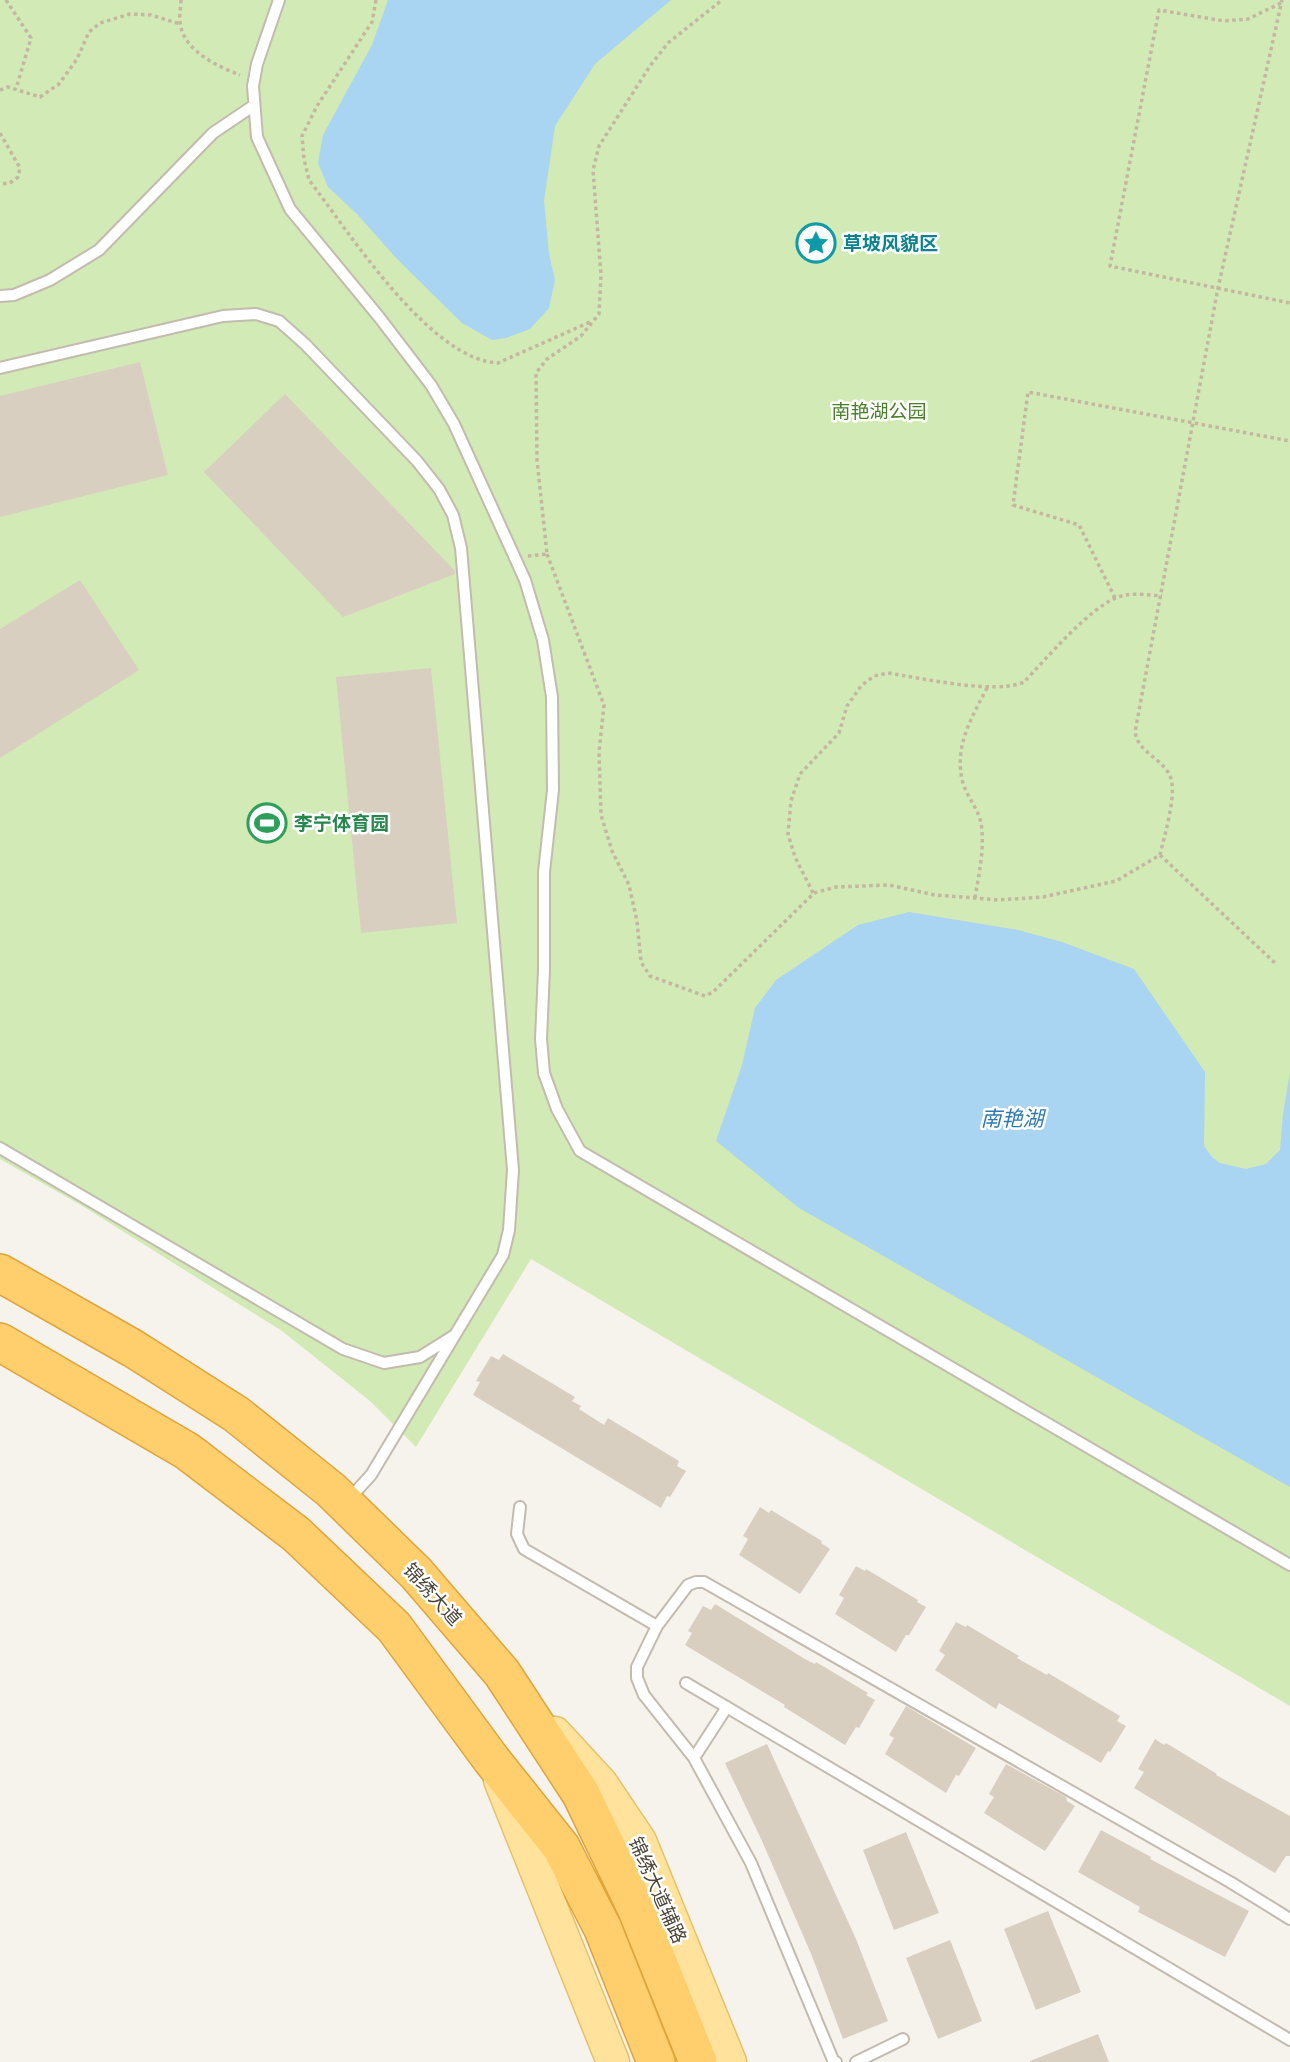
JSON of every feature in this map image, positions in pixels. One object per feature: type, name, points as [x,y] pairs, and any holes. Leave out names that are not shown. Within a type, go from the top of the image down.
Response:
[{"type":"highway","name":"锦绣大道","points":[[0,1273],[134,1349],[236,1414],[345,1504],[416,1573],[502,1673],[581,1794],[637,1910],[698,2062]]},
{"type":"highway","points":[[0,1342],[187,1451],[296,1534],[394,1627],[561,1847],[603,1929],[656,2062]]},
{"type":"main road","name":"锦绣大道辅路","points":[[502,1673],[601,1783],[640,1841],[730,2062]]},
{"type":"main road","points":[[492,1759],[613,2062]]},
{"type":"lane","points":[[279,0],[257,64],[254,81],[253,106],[257,137],[289,209],[379,317],[431,385],[454,424],[525,580],[543,640],[552,697],[553,790],[544,872],[541,1039],[544,1073],[557,1109],[580,1151],[1290,1565]]},
{"type":"lane","points":[[0,296],[14,295],[50,280],[99,250],[213,133],[253,106]]},
{"type":"lane","points":[[0,368],[223,316],[256,314],[279,320],[417,461],[439,488],[453,515],[461,548],[513,1170],[509,1230],[503,1255],[457,1333],[371,1475],[345,1504]]},
{"type":"lane","points":[[0,1148],[343,1349],[384,1363],[421,1357],[457,1333]]},
{"type":"lane","points":[[520,1507],[517,1535],[524,1549],[657,1626]]},
{"type":"lane","points":[[835,2061],[751,1863],[694,1758],[652,1706],[637,1678],[637,1667],[657,1626],[688,1585],[696,1581],[704,1582],[1230,1882],[1290,1919]]},
{"type":"lane","points":[[686,1683],[1290,2040]]},
{"type":"lane","points":[[694,1758],[727,1707]]},
{"type":"lane","points":[[856,2062],[903,2039]]},
{"type":"path","points":[[6,0],[31,38],[16,89]]},
{"type":"path","points":[[181,0],[180,24],[188,43],[218,66],[254,81]]},
{"type":"path","points":[[376,0],[372,22],[317,106],[302,136],[309,180],[408,308],[442,339],[471,356],[488,363],[498,363],[593,321]]},
{"type":"path","points":[[722,0],[662,51],[599,146],[593,170],[601,275],[599,314],[581,336],[547,359],[536,373],[537,460],[547,554],[604,705],[599,752],[601,815],[612,851],[629,885],[637,921],[641,961],[650,976],[705,996],[713,992],[814,893],[836,887],[888,885],[935,895],[998,900],[1044,897],[1116,881],[1160,855],[1174,786],[1169,773],[1137,741],[1135,732],[1219,288],[1281,2]]},
{"type":"path","points":[[1281,2],[1248,19],[1224,21],[1158,10],[1110,266],[1290,303]]},
{"type":"path","points":[[0,90],[8,87],[40,97],[59,84],[77,59],[89,32],[100,23],[130,14],[151,15],[180,24]]},
{"type":"path","points":[[0,133],[20,168],[18,177],[10,183],[0,184]]},
{"type":"path","points":[[1115,598],[1079,525],[1013,505],[1028,392],[1290,441]]},
{"type":"path","points":[[515,557],[547,554]]},
{"type":"path","points":[[814,893],[788,834],[791,801],[800,774],[839,733],[847,706],[862,686],[874,676],[888,673],[1013,687],[1024,682],[1090,616],[1115,598],[1130,594],[1162,596]]},
{"type":"path","points":[[975,898],[983,845],[980,819],[963,784],[959,760],[965,730],[988,686]]},
{"type":"path","points":[[1160,855],[1275,963]]},
{"type":"green space","name":"南艳湖公园","points":[[0,0],[1290,0],[1290,1706],[531,1259],[416,1447],[370,1401],[282,1331],[84,1207],[0,1159]]},
{"type":"water","points":[[388,0],[671,0],[595,64],[555,126],[544,201],[549,254],[555,280],[549,308],[530,329],[492,340],[462,323],[328,187],[318,163],[323,135],[372,45]]},
{"type":"water","name":"南艳湖","points":[[909,912],[1018,930],[1062,942],[1134,969],[1205,1072],[1204,1146],[1220,1163],[1246,1169],[1266,1164],[1280,1150],[1290,1073],[1290,1487],[799,1208],[716,1141],[742,1065],[755,1008],[776,980],[858,925]]},
{"type":"building","points":[[140,362],[168,475],[0,517],[0,396]]},
{"type":"building","points":[[285,394],[455,574],[343,617],[204,472]]},
{"type":"building","points":[[80,580],[139,670],[0,758],[0,629]]},
{"type":"building","points":[[431,668],[457,923],[361,933],[336,677]]},
{"type":"building","points":[[503,1354],[575,1397],[572,1401],[581,1406],[579,1409],[604,1425],[608,1418],[679,1461],[677,1466],[686,1471],[661,1508],[473,1395],[480,1382],[476,1381],[491,1356],[499,1360]]},
{"type":"building","points":[[760,1507],[769,1513],[771,1510],[822,1541],[821,1543],[830,1549],[800,1594],[739,1555],[748,1539],[743,1536]]},
{"type":"building","points":[[856,1566],[865,1571],[866,1569],[926,1607],[896,1652],[835,1614],[844,1598],[839,1595]]},
{"type":"building","points":[[715,1604],[805,1659],[815,1664],[816,1662],[868,1693],[866,1695],[875,1700],[859,1728],[856,1727],[845,1745],[784,1707],[785,1705],[685,1645],[692,1633],[688,1631],[703,1606],[711,1610]]},
{"type":"building","points":[[956,1622],[966,1627],[967,1625],[1019,1656],[1017,1658],[1047,1675],[1048,1673],[1120,1716],[1117,1721],[1126,1726],[1101,1763],[999,1703],[996,1709],[935,1670],[945,1655],[939,1651]]},
{"type":"building","points":[[906,1706],[976,1748],[946,1793],[885,1754],[894,1738],[889,1735]]},
{"type":"building","points":[[1155,1739],[1290,1816],[1290,1856],[1286,1856],[1275,1873],[1134,1788],[1144,1772],[1138,1769]]},
{"type":"building","points":[[767,1744],[856,1939],[888,2021],[843,2039],[812,1956],[725,1763]]},
{"type":"building","points":[[1006,1764],[1066,1797],[1067,1801],[1075,1806],[1045,1851],[984,1813],[994,1797],[989,1794]]},
{"type":"building","points":[[1101,1830],[1249,1911],[1225,1957],[1138,1912],[1140,1907],[1078,1872]]},
{"type":"building","points":[[906,1832],[939,1913],[894,1930],[863,1850]]},
{"type":"building","points":[[1048,1911],[1081,1992],[1036,2010],[1004,1929]]},
{"type":"building","points":[[950,1940],[982,2021],[938,2039],[906,1958]]},
{"type":"building","points":[[1098,2034],[1109,2062],[1030,2062],[1030,2061]]},
{"type":"place","name":"草坡风貌区","points":[[816,243]]},
{"type":"place","name":"李宁体育园","points":[[267,823]]}]
